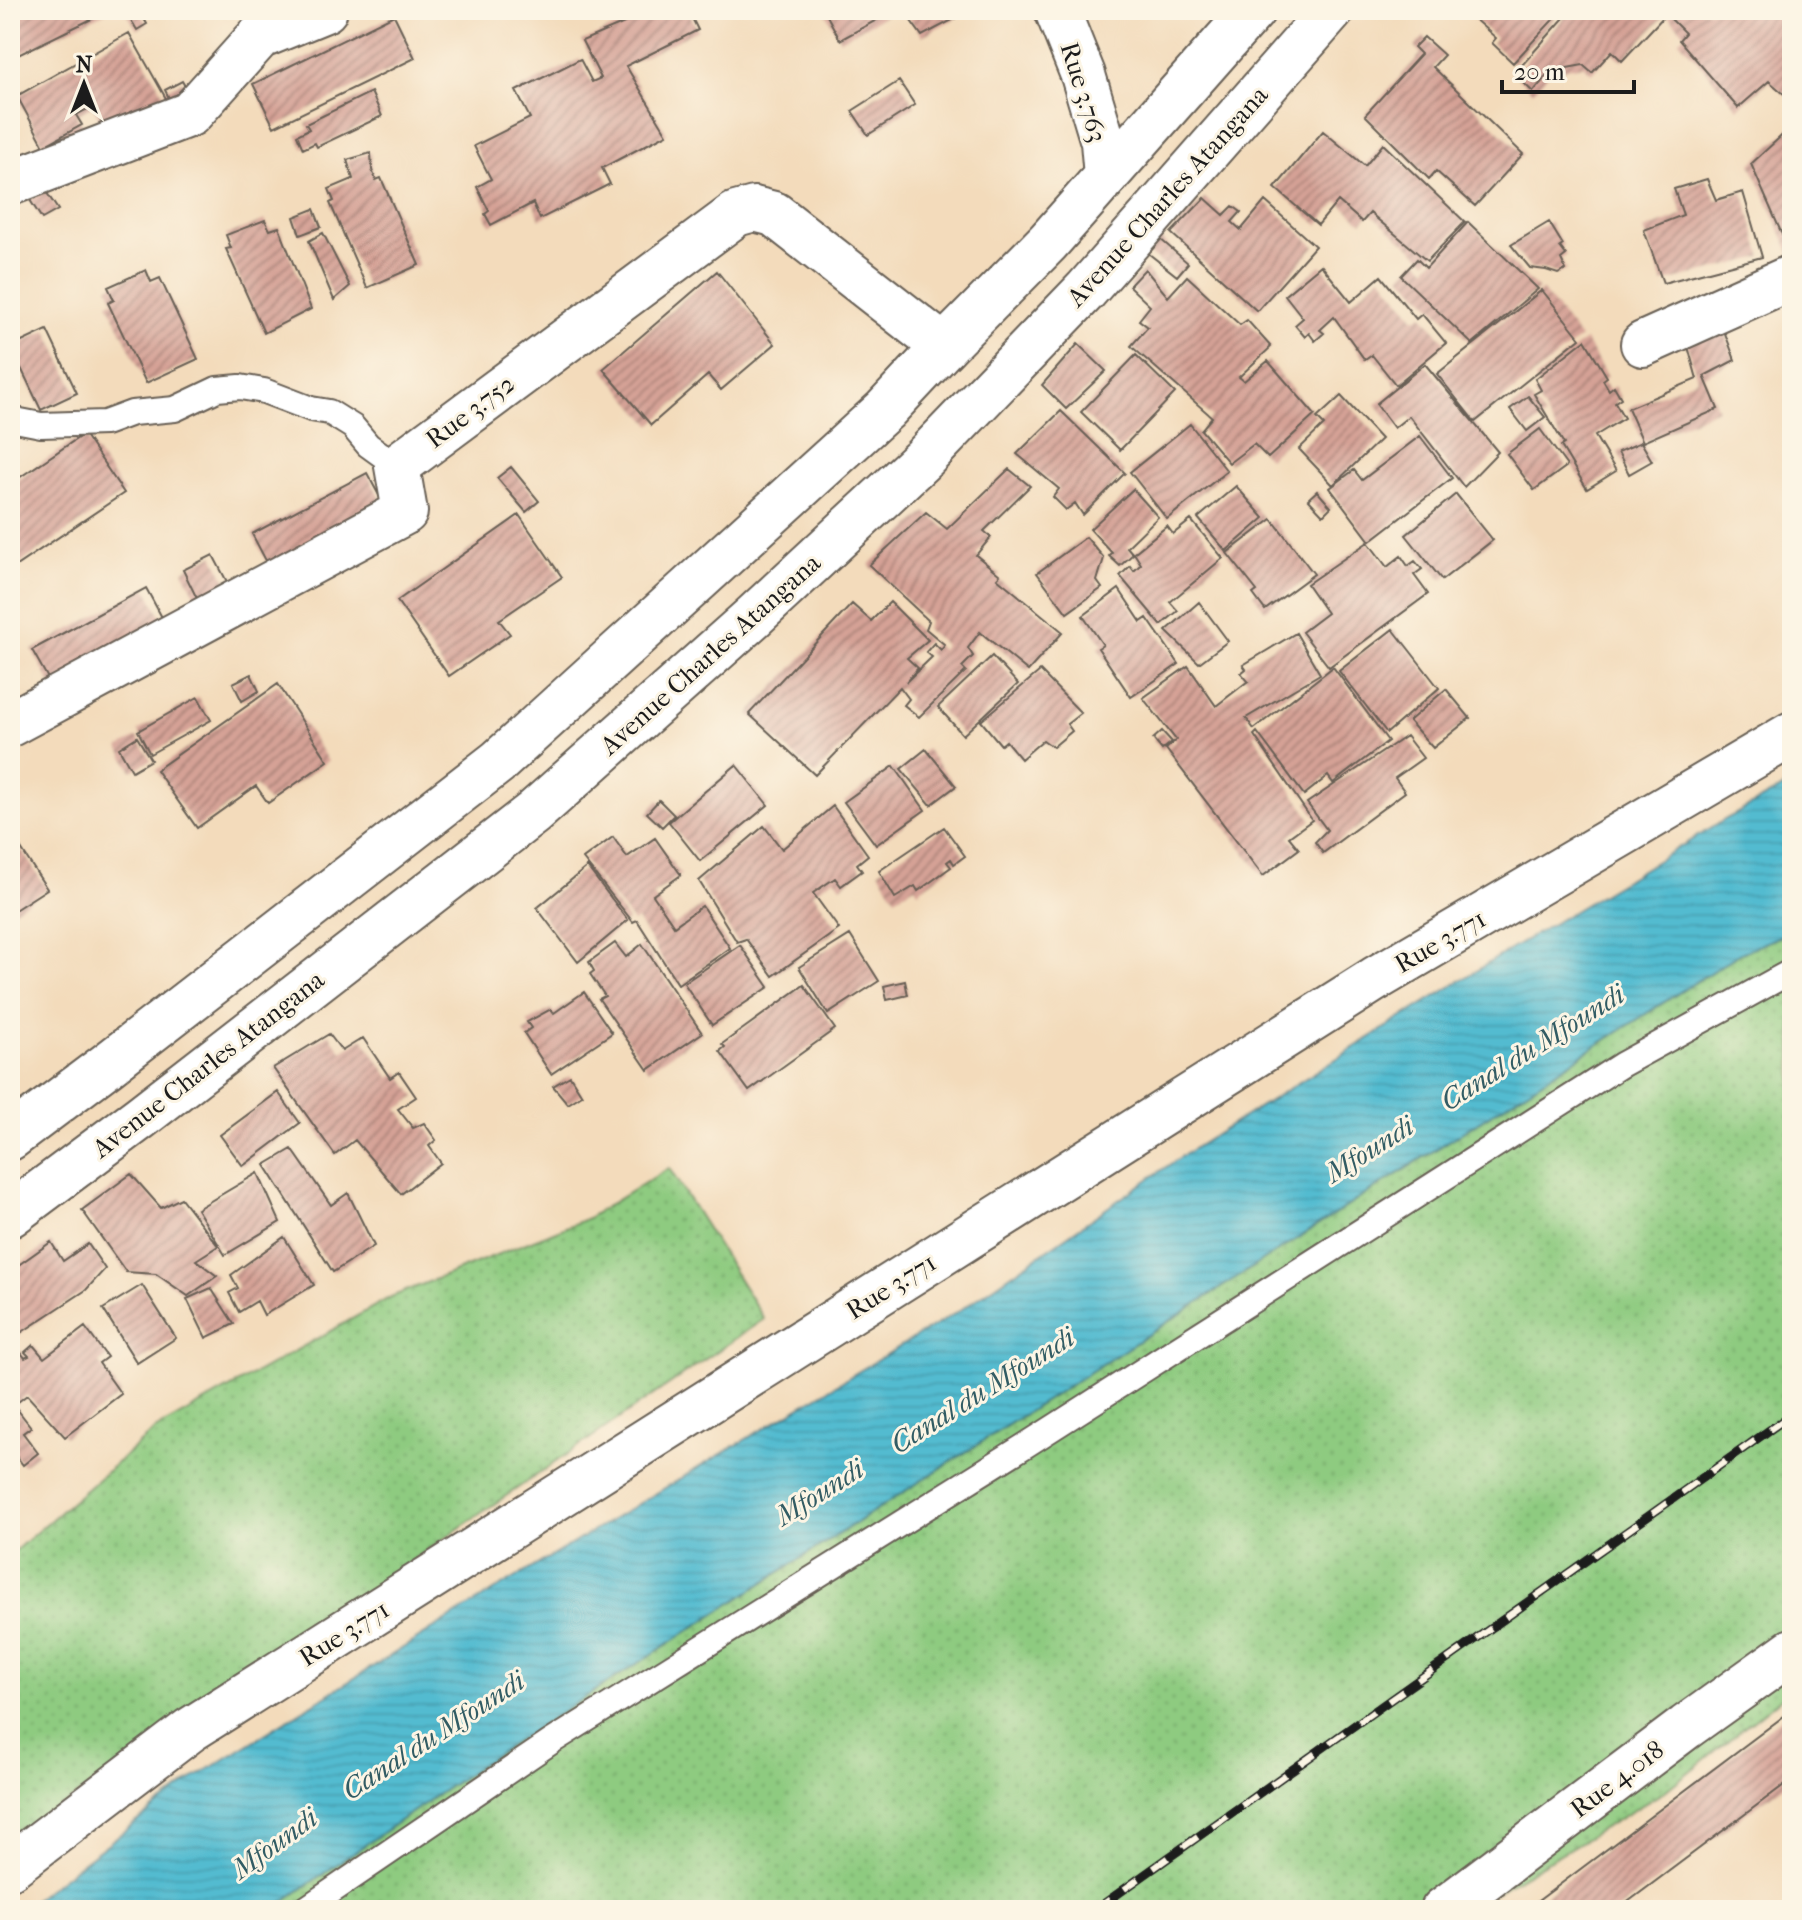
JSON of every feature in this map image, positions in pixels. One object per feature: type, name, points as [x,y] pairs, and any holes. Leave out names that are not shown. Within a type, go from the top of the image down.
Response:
[{"type":"main road","points":[[10,183],[190,114],[259,37],[325,10]]},
{"type":"main road","name":"Rue 3.763","points":[[1057,10],[1083,75],[1103,142],[1106,176]]},
{"type":"main road","points":[[10,1138],[498,762],[885,410],[1048,242],[1253,10]]},
{"type":"main road","name":"Avenue Charles Atangana","points":[[10,1215],[533,813],[752,618],[924,458],[1086,290],[1332,10]]},
{"type":"main road","name":"Rue 3.752","points":[[397,466],[736,214],[754,209],[774,214],[944,347]]},
{"type":"main road","points":[[1643,344],[1792,277]]},
{"type":"main road","points":[[10,724],[405,512],[397,466]]},
{"type":"main road","name":"Rue 3.771","points":[[10,1867],[190,1730],[1375,979],[1792,734]]},
{"type":"main road","name":"Rue 4.018","points":[[1443,1910],[1792,1651]]},
{"type":"lane","points":[[10,419],[41,425],[105,423],[132,413],[175,409],[217,389],[240,387],[264,391],[311,409],[329,412],[353,427],[368,445],[397,466]]},
{"type":"lane","points":[[304,1910],[551,1742],[1026,1445],[1621,1065],[1792,971]]},
{"type":"green space","points":[[1792,931],[1792,1689],[1664,1792],[1466,1910],[271,1910],[483,1763],[1739,954]]},
{"type":"green space","points":[[669,1168],[764,1319],[366,1592],[58,1809],[10,1849],[10,1555],[155,1430],[391,1297],[586,1219]]},
{"type":"water","points":[[1792,783],[1792,931],[1739,954],[483,1763],[271,1910],[20,1910],[196,1777],[507,1583],[959,1311],[1179,1158],[1506,952],[1726,819]]},
{"type":"building","points":[[10,10],[110,10],[10,59]]},
{"type":"building","points":[[125,10],[139,10],[147,24],[137,30]]},
{"type":"building","points":[[629,10],[688,10],[698,30],[626,66],[667,134],[602,168],[610,184],[540,219],[533,203],[491,225],[485,214],[489,211],[477,187],[491,179],[474,146],[530,118],[516,91],[580,59],[592,82],[601,78],[582,41],[634,19]]},
{"type":"building","points":[[824,10],[895,10],[840,40]]},
{"type":"building","points":[[903,10],[952,10],[956,18],[922,36]]},
{"type":"building","points":[[1464,10],[1562,10],[1513,63],[1492,43],[1496,38]]},
{"type":"building","points":[[1571,10],[1792,10],[1792,90],[1784,94],[1769,81],[1738,108],[1679,40],[1685,33],[1666,14],[1622,61],[1612,51],[1592,73],[1583,65],[1551,71],[1533,92],[1514,74]]},
{"type":"building","points":[[394,15],[415,58],[274,127],[253,84]]},
{"type":"building","points":[[129,33],[168,102],[108,134],[93,106],[76,115],[82,125],[44,146],[17,96]]},
{"type":"building","points":[[1424,37],[1444,55],[1433,67],[1523,154],[1475,206],[1436,171],[1429,179],[1365,115],[1421,54],[1414,47]]},
{"type":"building","points":[[182,81],[193,100],[175,110],[165,90]]},
{"type":"building","points":[[899,81],[915,105],[868,135],[852,111]]},
{"type":"building","points":[[371,92],[382,116],[317,147],[315,143],[303,149],[297,135],[309,129],[306,124]]},
{"type":"building","points":[[1792,126],[1792,257],[1751,164]]},
{"type":"building","points":[[1323,131],[1365,166],[1383,144],[1465,222],[1427,261],[1370,213],[1362,222],[1338,201],[1318,225],[1275,188]]},
{"type":"building","points":[[371,153],[376,180],[381,178],[419,265],[367,288],[330,203],[334,201],[329,189],[353,179],[347,160]]},
{"type":"building","points":[[1707,179],[1716,200],[1743,192],[1762,257],[1663,283],[1644,230],[1683,215],[1674,189]]},
{"type":"building","points":[[45,190],[58,210],[42,219],[30,200]]},
{"type":"building","points":[[1205,198],[1224,215],[1233,206],[1241,212],[1232,222],[1241,230],[1265,201],[1315,246],[1257,311],[1171,233]]},
{"type":"building","points":[[314,209],[321,227],[300,235],[294,217]]},
{"type":"building","points":[[265,220],[270,230],[279,227],[311,309],[264,333],[226,249],[231,248],[226,235]]},
{"type":"building","points":[[1468,222],[1538,289],[1472,344],[1401,276],[1417,259],[1426,268]]},
{"type":"building","points":[[1549,222],[1566,255],[1561,259],[1566,270],[1558,274],[1530,268],[1511,245]]},
{"type":"building","points":[[1152,232],[1188,263],[1177,276],[1139,246]]},
{"type":"building","points":[[323,233],[350,286],[334,300],[309,241]]},
{"type":"building","points":[[1321,265],[1351,302],[1381,276],[1416,319],[1422,314],[1446,343],[1396,385],[1372,355],[1365,360],[1334,317],[1320,330],[1324,333],[1315,341],[1309,333],[1305,337],[1295,325],[1303,318],[1285,295]]},
{"type":"building","points":[[1145,269],[1168,297],[1187,276],[1240,325],[1247,320],[1271,347],[1239,377],[1244,381],[1268,361],[1315,415],[1268,458],[1254,444],[1229,463],[1201,430],[1212,417],[1131,346],[1148,327],[1139,320],[1150,306],[1129,286]]},
{"type":"building","points":[[146,270],[151,282],[160,278],[198,359],[146,383],[108,303],[114,300],[108,287]]},
{"type":"building","points":[[717,271],[775,344],[721,390],[708,375],[651,425],[603,369]]},
{"type":"building","points":[[1542,290],[1580,338],[1475,422],[1437,374]]},
{"type":"building","points":[[1723,328],[1735,360],[1704,376],[1718,409],[1643,442],[1628,408],[1697,379],[1687,343]]},
{"type":"building","points":[[47,330],[77,393],[41,410],[11,347]]},
{"type":"building","points":[[1585,340],[1607,377],[1603,380],[1609,390],[1614,386],[1621,398],[1615,402],[1624,418],[1595,436],[1616,471],[1587,489],[1534,394],[1541,390],[1535,379]]},
{"type":"building","points":[[1078,344],[1106,371],[1066,409],[1042,385]]},
{"type":"building","points":[[1136,355],[1175,393],[1120,450],[1081,412]]},
{"type":"building","points":[[1425,364],[1498,452],[1464,487],[1409,416],[1394,428],[1376,404]]},
{"type":"building","points":[[1341,396],[1381,439],[1333,485],[1299,449],[1324,425],[1317,418]]},
{"type":"building","points":[[1528,396],[1545,417],[1527,431],[1510,409]]},
{"type":"building","points":[[1061,411],[1125,473],[1083,515],[1075,503],[1066,510],[1053,497],[1059,489],[1017,454]]},
{"type":"building","points":[[1190,424],[1227,471],[1167,519],[1130,472]]},
{"type":"building","points":[[1540,429],[1567,466],[1534,490],[1507,454]]},
{"type":"building","points":[[84,434],[124,493],[10,570],[10,484]]},
{"type":"building","points":[[1420,436],[1452,478],[1370,541],[1330,488],[1354,470],[1362,480]]},
{"type":"building","points":[[1641,442],[1652,461],[1629,474],[1618,452]]},
{"type":"building","points":[[511,467],[539,501],[526,512],[497,478]]},
{"type":"building","points":[[1009,469],[1030,486],[984,531],[991,537],[976,555],[1000,575],[997,578],[1063,632],[1028,671],[980,632],[968,648],[973,656],[962,667],[966,671],[919,717],[904,705],[909,699],[900,687],[815,775],[749,714],[852,604],[871,621],[890,602],[928,640],[907,658],[918,668],[906,682],[932,657],[926,652],[934,643],[941,650],[945,645],[926,629],[929,621],[869,565],[926,512],[947,529]]},
{"type":"building","points":[[367,473],[390,516],[275,578],[252,534]]},
{"type":"building","points":[[1236,486],[1264,518],[1226,551],[1198,518]]},
{"type":"building","points":[[1133,489],[1158,517],[1127,547],[1133,554],[1120,566],[1090,529]]},
{"type":"building","points":[[1317,491],[1331,507],[1323,515],[1308,499]]},
{"type":"building","points":[[1456,494],[1493,540],[1442,580],[1406,535]]},
{"type":"building","points":[[519,515],[562,577],[499,620],[510,634],[449,676],[397,601]]},
{"type":"building","points":[[1272,519],[1314,574],[1265,610],[1253,594],[1257,591],[1227,553]]},
{"type":"building","points":[[1191,520],[1223,558],[1170,602],[1178,611],[1161,625],[1120,576],[1130,566],[1134,571],[1141,564],[1134,553],[1167,526],[1173,534]]},
{"type":"building","points":[[1086,537],[1104,558],[1097,581],[1102,588],[1067,613],[1037,573]]},
{"type":"building","points":[[1368,542],[1387,567],[1401,556],[1408,566],[1415,561],[1422,569],[1414,575],[1428,594],[1329,667],[1302,632],[1327,613],[1307,584]]},
{"type":"building","points":[[213,555],[235,597],[204,613],[183,570]]},
{"type":"building","points":[[146,588],[171,634],[55,691],[32,650]]},
{"type":"building","points":[[1119,589],[1141,622],[1147,618],[1179,664],[1131,697],[1098,648],[1103,645],[1083,616]]},
{"type":"building","points":[[1199,602],[1228,641],[1199,663],[1166,631]]},
{"type":"building","points":[[1393,629],[1439,688],[1387,733],[1339,671]]},
{"type":"building","points":[[1296,633],[1320,674],[1246,718],[1254,729],[1333,667],[1388,741],[1333,783],[1328,776],[1304,795],[1257,732],[1254,735],[1312,820],[1289,837],[1299,849],[1263,876],[1166,749],[1176,740],[1143,698],[1188,666],[1216,706],[1248,681],[1241,673],[1246,669],[1243,665]]},
{"type":"building","points":[[992,656],[1018,684],[963,735],[938,707]]},
{"type":"building","points":[[1040,671],[1081,713],[1067,724],[1072,731],[1053,747],[1043,740],[1021,759],[1006,741],[1001,745],[981,721]]},
{"type":"building","points":[[251,674],[259,691],[242,701],[233,683]]},
{"type":"building","points":[[278,684],[328,761],[268,803],[256,786],[197,828],[156,770]]},
{"type":"building","points":[[1446,689],[1470,718],[1433,748],[1409,721]]},
{"type":"building","points":[[198,697],[211,720],[150,754],[138,731]]},
{"type":"building","points":[[1162,731],[1172,742],[1162,750],[1153,739]]},
{"type":"building","points":[[1406,736],[1423,758],[1395,778],[1405,792],[1323,853],[1315,842],[1327,830],[1307,803]]},
{"type":"building","points":[[137,737],[151,760],[132,771],[119,748]]},
{"type":"building","points":[[926,749],[956,786],[931,805],[901,769]]},
{"type":"building","points":[[736,765],[768,805],[700,861],[669,822]]},
{"type":"building","points":[[894,766],[925,810],[876,845],[844,802]]},
{"type":"building","points":[[659,800],[674,815],[662,827],[647,813]]},
{"type":"building","points":[[833,806],[868,855],[857,864],[862,871],[841,886],[835,878],[813,893],[839,929],[773,976],[746,939],[737,942],[699,881],[764,826],[782,849]]},
{"type":"building","points":[[944,827],[965,856],[954,864],[951,859],[947,862],[951,867],[918,891],[915,886],[895,898],[879,871]]},
{"type":"building","points":[[10,832],[47,889],[10,913]]},
{"type":"building","points":[[613,837],[627,857],[655,838],[681,875],[653,895],[674,926],[702,906],[730,948],[678,984],[637,920],[633,922],[583,859]]},
{"type":"building","points":[[587,867],[628,920],[578,962],[537,908]]},
{"type":"building","points":[[850,935],[879,981],[828,1014],[799,967]]},
{"type":"building","points":[[615,943],[626,957],[642,944],[702,1033],[648,1070],[599,999],[605,996],[590,974],[594,971],[589,962]]},
{"type":"building","points":[[740,945],[769,987],[712,1025],[684,983]]},
{"type":"building","points":[[905,981],[908,995],[887,1000],[884,986]]},
{"type":"building","points":[[804,985],[835,1029],[749,1091],[720,1051],[725,1047],[722,1044]]},
{"type":"building","points":[[584,992],[612,1033],[551,1074],[524,1033],[531,1028],[527,1022],[551,1009],[554,1013]]},
{"type":"building","points":[[329,1034],[342,1051],[363,1038],[390,1078],[399,1072],[416,1097],[398,1109],[413,1128],[424,1123],[436,1140],[429,1146],[441,1163],[401,1194],[355,1140],[335,1155],[273,1068]]},
{"type":"building","points":[[570,1076],[582,1095],[568,1104],[553,1086]]},
{"type":"building","points":[[278,1092],[300,1123],[243,1166],[220,1135]]},
{"type":"building","points":[[292,1149],[331,1205],[348,1193],[374,1246],[333,1272],[265,1165]]},
{"type":"building","points":[[258,1173],[280,1222],[225,1255],[197,1209]]},
{"type":"building","points":[[131,1174],[161,1208],[181,1198],[218,1246],[196,1260],[217,1276],[188,1296],[156,1274],[126,1272],[82,1210]]},
{"type":"building","points":[[284,1237],[314,1285],[264,1315],[257,1301],[239,1312],[229,1293],[238,1288],[231,1275]]},
{"type":"building","points":[[51,1242],[63,1261],[88,1244],[105,1269],[86,1290],[10,1340],[10,1271]]},
{"type":"building","points":[[142,1285],[176,1338],[137,1363],[103,1309]]},
{"type":"building","points":[[211,1288],[234,1324],[206,1338],[187,1299]]},
{"type":"building","points":[[85,1327],[107,1357],[99,1363],[121,1394],[65,1437],[27,1395],[14,1405],[31,1427],[23,1433],[38,1453],[23,1465],[10,1448],[10,1351],[16,1346],[25,1358],[29,1356],[25,1352],[33,1345],[44,1358]]},
{"type":"building","points":[[1792,1710],[1792,1779],[1617,1910],[1526,1910]]},
{"type":"railway","points":[[1095,1910],[1792,1414]]},
{"type":"water label","name":"Canal du Mfoundi","points":[[1532,1047]]},
{"type":"water label","name":"Mfoundi","points":[[1369,1149]]},
{"type":"water label","name":"Canal du Mfoundi","points":[[982,1390]]},
{"type":"water label","name":"Mfoundi","points":[[819,1492]]},
{"type":"water label","name":"Canal du Mfoundi","points":[[433,1735]]},
{"type":"water label","name":"Mfoundi","points":[[274,1843]]}]
